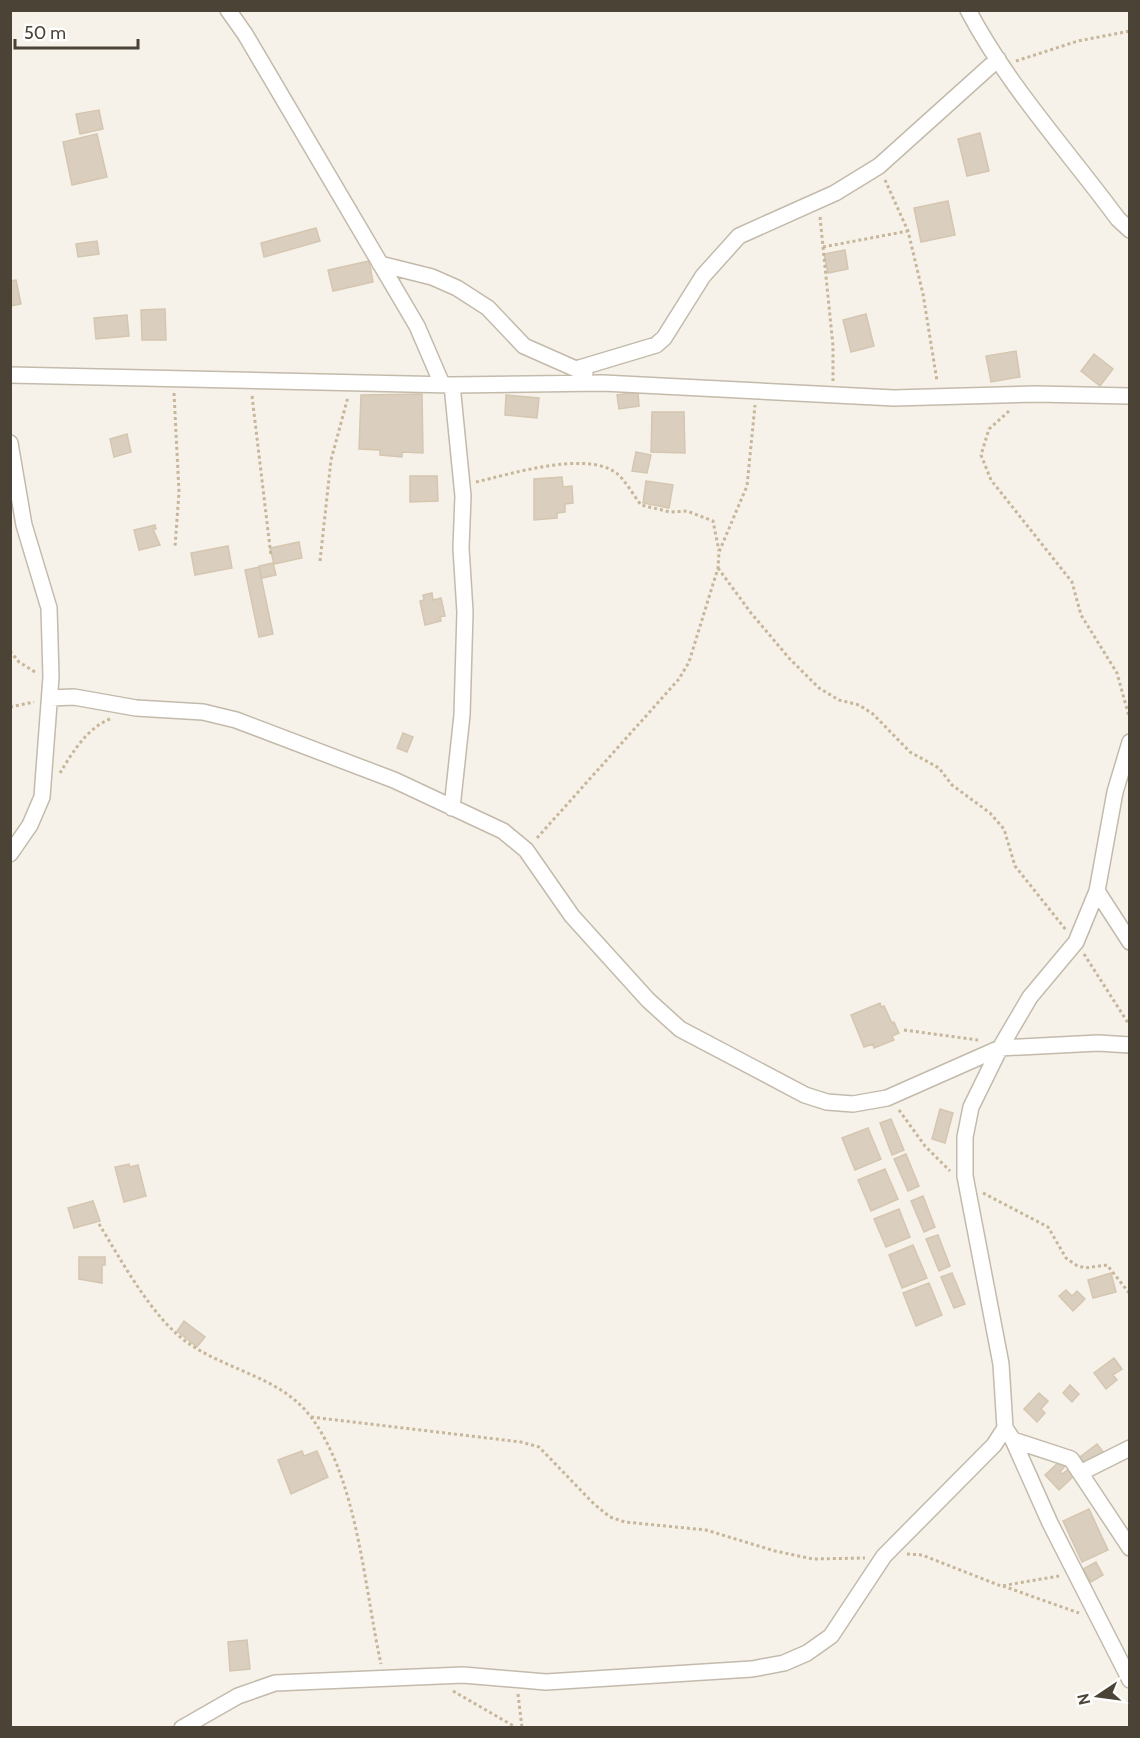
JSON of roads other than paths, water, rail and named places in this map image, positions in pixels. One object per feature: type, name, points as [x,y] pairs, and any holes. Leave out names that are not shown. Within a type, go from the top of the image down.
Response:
[{"type":"street","points":[[228,10],[417,326],[447,385],[463,496],[461,548],[465,663],[453,808]]},
{"type":"street","points":[[968,10],[1000,62],[1118,219],[1130,230]]},
{"type":"street","points":[[576,369],[656,345],[664,338],[703,276],[739,236],[818,200],[879,166],[1000,62]]},
{"type":"street","points":[[380,264],[432,277],[457,288],[488,308],[524,346],[603,383]]},
{"type":"street","points":[[10,375],[353,381],[447,385],[603,383],[939,398],[1036,394],[1130,396]]},
{"type":"street","points":[[10,444],[24,525],[49,608],[51,677],[42,797],[30,825],[10,854]]},
{"type":"street","points":[[50,698],[74,697],[136,708],[203,712],[236,720],[394,780],[503,831],[526,850],[573,916],[648,1000],[680,1029],[816,1098],[853,1104],[887,1098],[997,1050],[1098,1042],[1130,1045]]},
{"type":"street","points":[[1130,742],[1115,792],[1097,891],[1076,942],[1030,997],[997,1050],[971,1107],[965,1137],[967,1185],[1001,1364],[1009,1434],[1130,1680]]},
{"type":"street","points":[[1097,891],[1130,942]]},
{"type":"street","points":[[1009,1434],[1071,1459],[1082,1472],[1130,1548]]},
{"type":"street","points":[[182,1728],[202,1722],[238,1696],[275,1683],[464,1675],[546,1682],[752,1669],[784,1663],[807,1653],[831,1636],[884,1556],[994,1445],[1009,1434]]},
{"type":"street","points":[[1082,1472],[1130,1448]]}]
